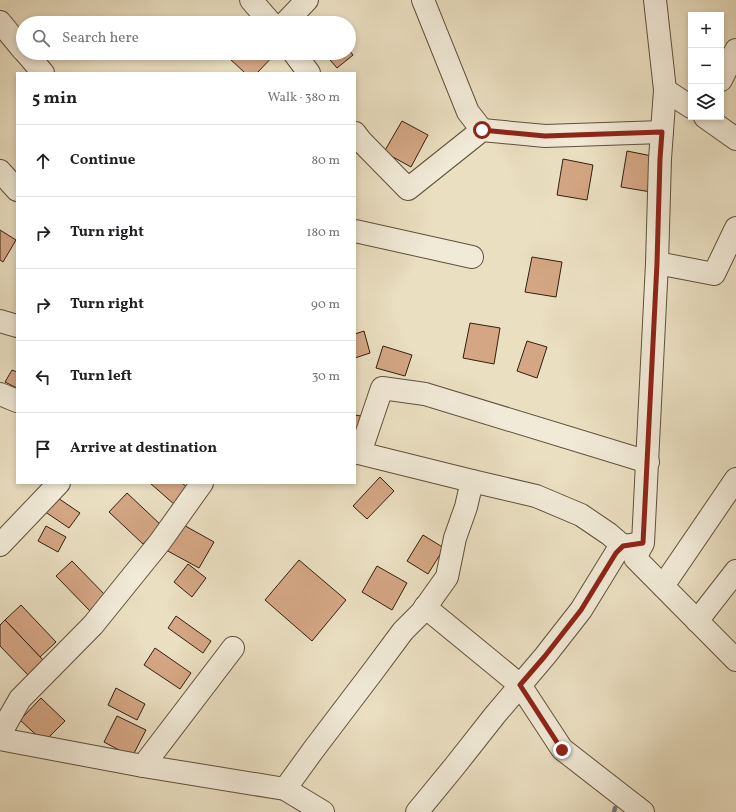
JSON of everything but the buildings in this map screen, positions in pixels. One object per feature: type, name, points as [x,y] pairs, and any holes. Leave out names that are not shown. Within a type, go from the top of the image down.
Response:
[{"type":"street","points":[[251,0],[265,16]]},
{"type":"street","points":[[292,16],[307,0]]},
{"type":"street","points":[[422,0],[468,112],[482,130]]},
{"type":"street","points":[[655,0],[664,90],[648,462],[633,544],[635,558],[735,658]]},
{"type":"street","points":[[0,22],[16,41]]},
{"type":"street","points":[[724,74],[736,50]]},
{"type":"street","points":[[32,60],[41,72]]},
{"type":"street","points":[[300,60],[309,72]]},
{"type":"street","points":[[664,90],[688,105]]},
{"type":"street","points":[[709,120],[736,139]]},
{"type":"street","points":[[356,134],[408,189],[482,130],[545,136],[662,132]]},
{"type":"street","points":[[0,171],[16,189]]},
{"type":"street","points":[[657,263],[714,274],[736,228]]},
{"type":"street","points":[[356,231],[472,256]]},
{"type":"street","points":[[0,320],[16,326]]},
{"type":"street","points":[[633,544],[609,534],[581,515],[536,496],[357,453],[382,388],[425,394],[648,462]]},
{"type":"street","points":[[0,394],[16,401]]},
{"type":"street","points":[[663,586],[736,479]]},
{"type":"street","points":[[285,789],[403,631],[422,612],[447,577],[455,538],[466,507],[472,481]]},
{"type":"street","points":[[0,545],[58,484]]},
{"type":"street","points":[[0,734],[20,699],[93,624],[160,542],[201,484]]},
{"type":"street","points":[[417,812],[581,610],[616,553],[633,544]]},
{"type":"street","points":[[697,621],[736,571]]},
{"type":"street","points":[[425,607],[520,685],[562,750],[643,812]]},
{"type":"street","points":[[143,766],[234,648]]},
{"type":"street","points":[[0,739],[143,766],[285,789],[323,812]]},
{"type":"waterway","points":[[614,812],[615,808]]},
{"type":"route","points":[[482,130],[545,136],[662,132],[648,462],[643,543],[623,546],[616,553],[581,610],[520,685],[562,750]]}]
